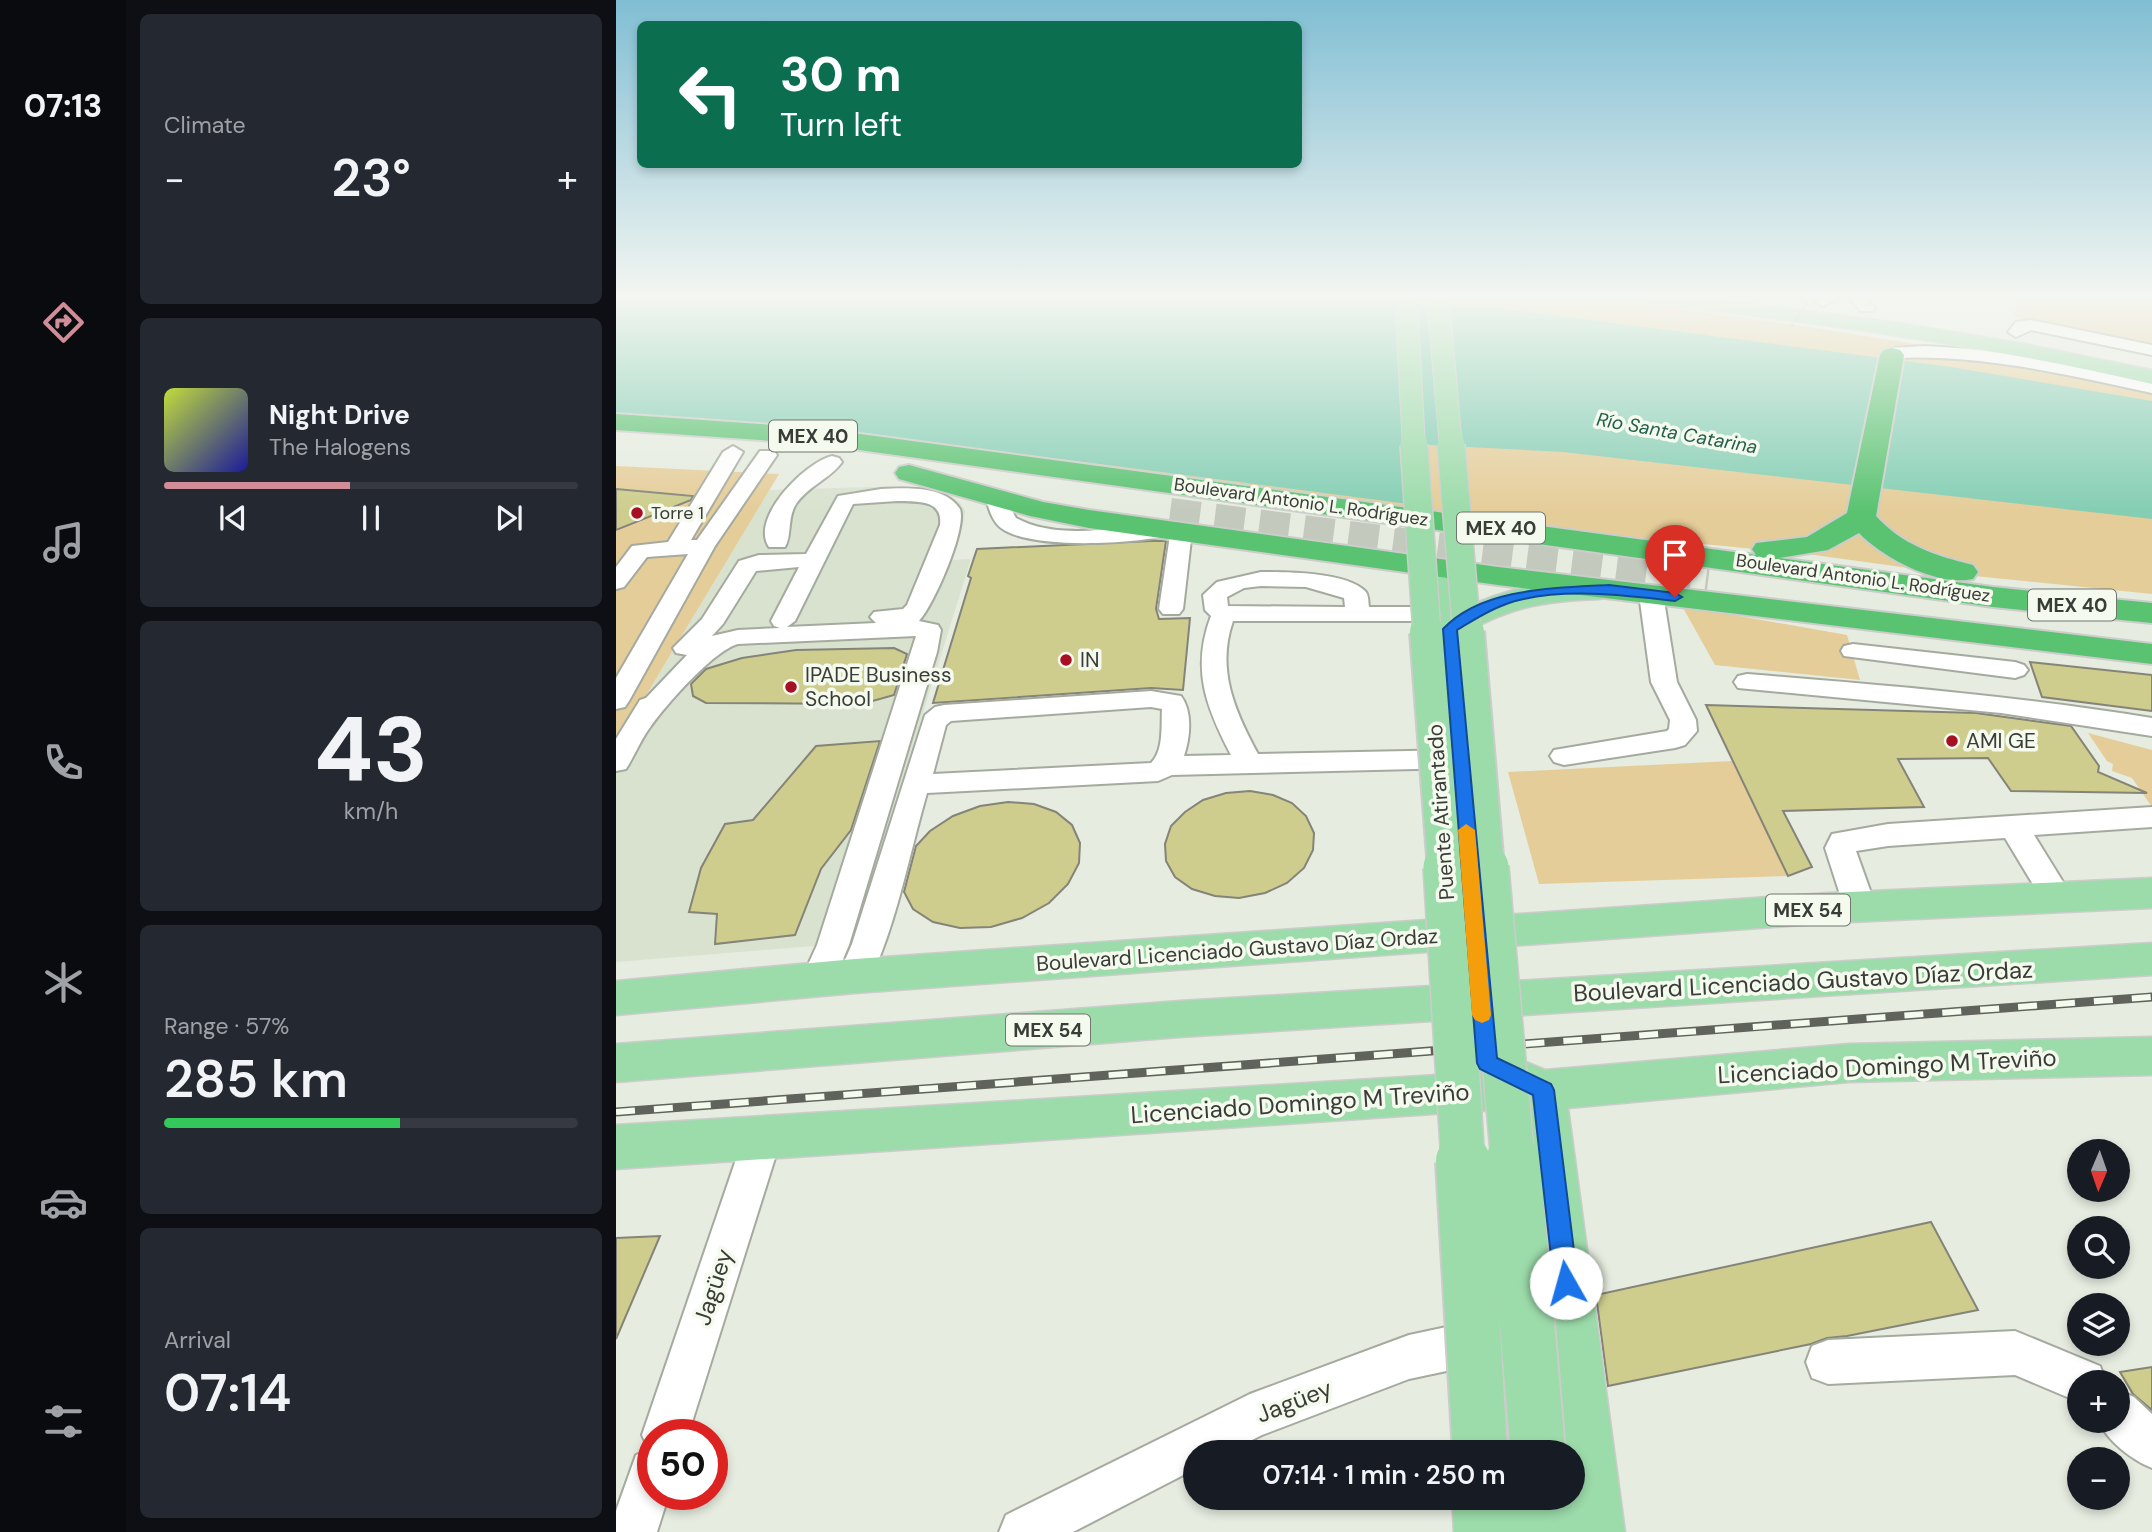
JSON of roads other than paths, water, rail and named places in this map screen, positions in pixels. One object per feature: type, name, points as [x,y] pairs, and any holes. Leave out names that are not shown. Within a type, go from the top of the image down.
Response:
[{"type":"highway","points":[[1537,533],[1602,532],[1786,550],[1827,541],[1861,516],[1889,368]]},
{"type":"highway","name":"Boulevard Antonio L. Rodríguez","points":[[616,422],[755,430],[1877,580],[1996,608],[2152,635]]},
{"type":"highway","name":"Boulevard Antonio L. Rodríguez","points":[[616,446],[733,452],[832,462],[906,484],[1173,525]]},
{"type":"highway","points":[[1008,462],[1021,470],[1077,482],[1400,526],[1438,550],[1445,569]]},
{"type":"highway","points":[[906,484],[996,499],[1040,510],[1173,525],[1381,561],[2152,654]]},
{"type":"highway","points":[[1861,516],[1886,543],[1942,569],[2008,579],[2152,592]]},
{"type":"highway","points":[[1381,561],[1399,558],[1415,551],[1418,538],[1410,530]]},
{"type":"highway","points":[[1445,569],[1459,557],[1480,548],[1503,543],[1719,568],[1877,580]]},
{"type":"highway","name":"Boulevard Antonio L. Rodríguez","points":[[1708,582],[1996,608],[2152,613]]},
{"type":"main road","name":"Puente Atirantado","points":[[1417,368],[1413,438],[1452,967],[1479,1440]]},
{"type":"main road","name":"Puente Atirantado","points":[[1429,368],[1537,1440]]},
{"type":"main road","points":[[2094,368],[2152,379]]},
{"type":"main road","points":[[2113,368],[2152,379]]},
{"type":"main road","points":[[1445,569],[1480,1000],[1482,1077],[1508,1440]]},
{"type":"main road","points":[[1449,621],[1506,599],[1534,593],[1609,589]]},
{"type":"main road","name":"Boulevard Licenciado Gustavo Díaz Ordaz","points":[[616,998],[836,979],[1860,907],[2149,891]]},
{"type":"main road","name":"Boulevard Licenciado Gustavo Díaz Ordaz","points":[[616,1063],[1180,1019],[2142,956]]},
{"type":"main road","name":"Licenciado Domingo M Treviño","points":[[1543,1090],[1849,1063],[2152,1056]]},
{"type":"main road","points":[[1482,1077],[1543,1090],[1595,1532]]},
{"type":"main road","name":"Licenciado Domingo M Treviño","points":[[616,1147],[762,1139],[1482,1077]]},
{"type":"main road","points":[[1483,1510],[1484,1532]]},
{"type":"main road","points":[[1513,1510],[1514,1532]]},
{"type":"main road","points":[[1543,1510],[1545,1532]]},
{"type":"street","points":[[2058,368],[2152,388]]},
{"type":"street","points":[[676,547],[733,452]]},
{"type":"street","points":[[616,762],[628,712],[704,546],[767,455]]},
{"type":"street","points":[[777,542],[775,530],[778,519],[790,497],[796,489],[832,462]]},
{"type":"street","points":[[711,624],[903,617],[914,614],[951,525],[952,512],[938,499],[906,484],[845,500],[783,621]]},
{"type":"street","points":[[1171,609],[1173,525]]},
{"type":"street","points":[[616,582],[637,553],[704,546]]},
{"type":"street","points":[[628,712],[688,644],[711,624],[747,566],[759,562],[814,560]]},
{"type":"street","points":[[1357,614],[1356,594],[1349,589],[1306,580],[1270,579],[1240,583],[1219,590],[1215,600],[1216,610],[1224,613],[1357,614],[1449,621]]},
{"type":"street","points":[[1564,756],[1675,739],[1683,731],[1683,720],[1664,682],[1651,594]]},
{"type":"street","points":[[1224,613],[1212,647],[1212,667],[1223,715],[1249,764]]},
{"type":"street","points":[[1846,618],[1847,635],[1866,692]]},
{"type":"street","points":[[628,712],[718,642],[738,637],[920,628],[929,630],[925,652],[833,945],[836,979]]},
{"type":"street","points":[[1853,651],[2015,670]]},
{"type":"street","points":[[1747,682],[2000,704],[2088,715],[2152,727]]},
{"type":"street","points":[[836,979],[867,944],[934,721],[944,713],[1162,699],[1175,706],[1171,758],[1167,766],[1158,772],[917,784]]},
{"type":"street","points":[[1167,766],[1461,759]]},
{"type":"street","points":[[1860,907],[1840,849],[1843,842],[1888,835],[2152,817]]},
{"type":"street","points":[[2013,826],[2057,898]]},
{"type":"street","name":"Jagüey","points":[[670,1419],[762,1139]]},
{"type":"street","name":"Jagüey","points":[[1023,1532],[1250,1417],[1409,1357],[1501,1337]]},
{"type":"street","points":[[1828,1362],[2015,1353],[2067,1375]]},
{"type":"street","points":[[2130,1424],[2152,1445]]},
{"type":"street","points":[[633,1532],[640,1510]]},
{"type":"water","name":"Río Santa Catarina","points":[[616,368],[1960,368],[2152,401],[2152,519],[1563,452],[1429,445],[1432,507],[828,429],[682,417],[616,415]]},
{"type":"tunnel","points":[[1170,513],[1708,582]]},
{"type":"railway","points":[[616,1112],[2152,997]]},
{"type":"place","name":"Torre 1","points":[[637,513]]},
{"type":"place","name":"IN","points":[[1066,660]]},
{"type":"place","name":"IPADE Business School","points":[[791,687]]},
{"type":"place","name":"AMI GE","points":[[1952,741]]}]
